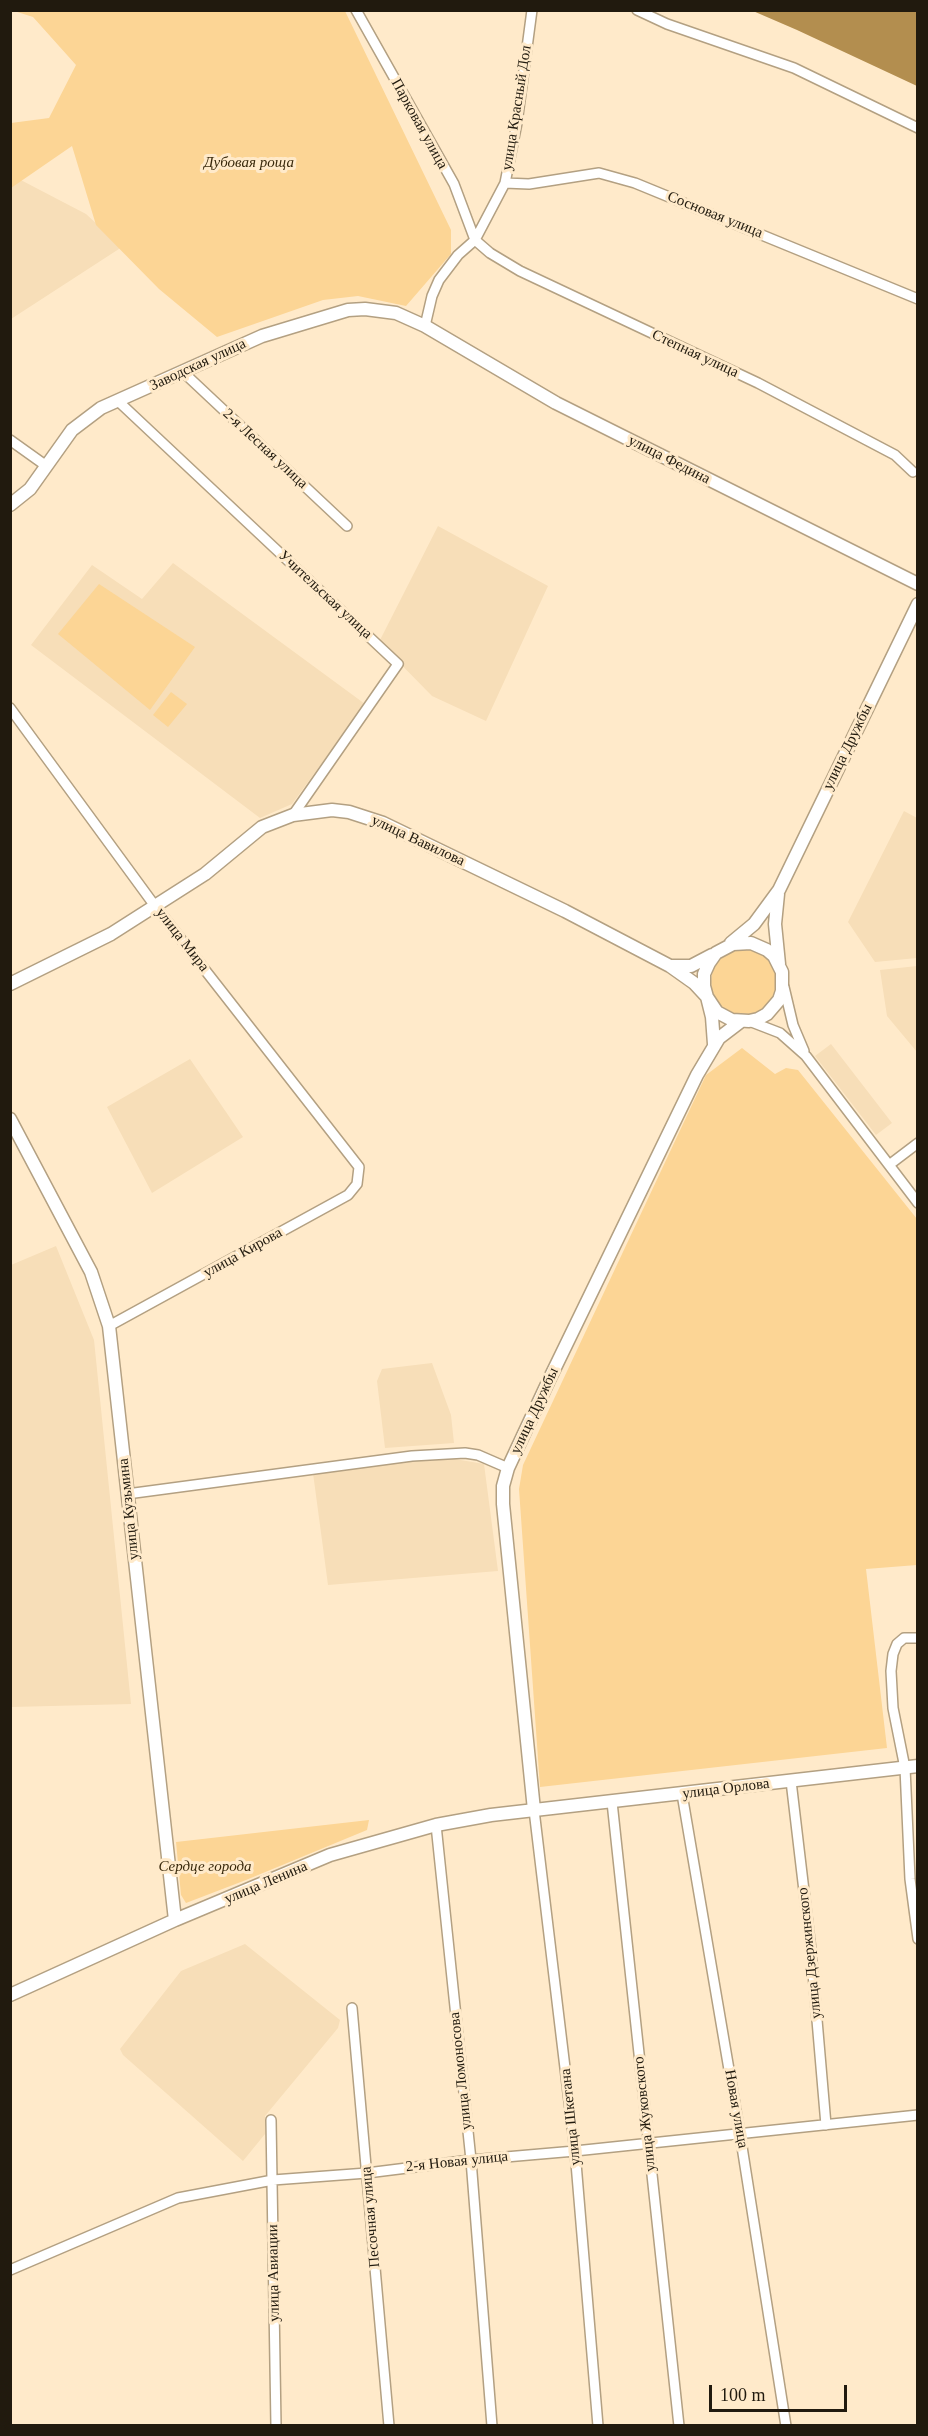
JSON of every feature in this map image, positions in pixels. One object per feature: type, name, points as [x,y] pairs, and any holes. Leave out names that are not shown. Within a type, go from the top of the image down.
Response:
[{"type":"street","name":"Парковая улица","points":[[356,10],[454,184],[475,240]]},
{"type":"street","name":"улица Красный Дол","points":[[425,326],[432,296],[439,280],[458,255],[475,240],[505,183],[517,123],[532,10]]},
{"type":"street","points":[[637,10],[667,24],[794,68],[918,128]]},
{"type":"street","name":"Сосновая улица","points":[[505,183],[529,184],[599,173],[626,180],[918,299]]},
{"type":"street","name":"Степная улица","points":[[475,240],[490,254],[520,271],[758,383],[895,455],[912,472]]},
{"type":"street","name":"Заводская улица","points":[[10,504],[30,489],[45,465],[81,422],[101,408],[262,336],[348,310],[365,309],[396,313],[425,326]]},
{"type":"street","name":"улица Федина","points":[[425,326],[556,403],[918,584]]},
{"type":"street","name":"2-я Лесная улица","points":[[183,372],[347,526]]},
{"type":"street","name":"Учительская улица","points":[[118,401],[398,664],[293,815]]},
{"type":"street","points":[[10,440],[45,465]]},
{"type":"street","name":"улица Дружбы","points":[[779,890],[918,604]]},
{"type":"street","name":"улица Мира","points":[[10,708],[155,906],[359,1167]]},
{"type":"street","name":"улица Вавилова","points":[[10,984],[111,934],[205,874],[262,827],[293,815],[332,810],[357,814],[383,823],[565,911],[670,966],[688,978],[707,997]]},
{"type":"street","points":[[714,1044],[712,1017],[704,986],[704,974],[709,963],[721,950],[754,924],[779,890]]},
{"type":"street","points":[[779,890],[775,924],[779,964],[793,1025],[806,1056]]},
{"type":"street","points":[[670,966],[691,966],[733,944],[751,943],[767,950],[779,964]]},
{"type":"street","points":[[714,1044],[745,1022],[758,1019],[774,1008],[782,991],[783,981]]},
{"type":"street","points":[[707,997],[711,1005],[724,1017],[780,1033],[806,1056],[918,1203]]},
{"type":"street","name":"улица Дружбы","points":[[534,1810],[503,1486],[508,1468],[661,1148],[714,1044]]},
{"type":"street","name":"улица Кузьмина","points":[[10,1119],[90,1272],[109,1326],[175,1920]]},
{"type":"street","points":[[889,1165],[918,1143]]},
{"type":"street","name":"улица Кирова","points":[[109,1326],[348,1195],[357,1184],[359,1167]]},
{"type":"street","points":[[127,1494],[412,1456],[465,1453],[478,1455],[508,1468]]},
{"type":"street","points":[[918,1638],[904,1638],[897,1644],[893,1654],[893,1708],[911,1767],[918,1939]]},
{"type":"street","name":"улица Орлова","points":[[534,1810],[911,1767]]},
{"type":"street","name":"улица Дзержинского","points":[[791,1781],[811,1950],[826,2125]]},
{"type":"street","name":"Новая улица","points":[[682,1794],[740,2134],[786,2426]]},
{"type":"street","name":"улица Жуковского","points":[[612,1802],[679,2426]]},
{"type":"street","name":"улица Ленина","points":[[10,1995],[175,1920],[330,1856],[436,1825],[534,1810]]},
{"type":"street","name":"улица Шкетана","points":[[534,1810],[576,2151],[598,2426]]},
{"type":"street","name":"улица Ломоносова","points":[[436,1825],[471,2160],[492,2426]]},
{"type":"street","name":"Песочная улица","points":[[352,2008],[388,2426]]},
{"type":"street","name":"2-я Новая улица","points":[[10,2270],[178,2198],[273,2180],[367,2173],[471,2160],[918,2115]]},
{"type":"street","name":"улица Авиации","points":[[271,2120],[276,2426]]},
{"type":"shaded area","points":[[753,11],[917,11],[917,86],[797,30]]},
{"type":"shaded area","points":[[15,177],[86,214],[122,247],[11,319],[10,180]]},
{"type":"shaded area","points":[[438,526],[548,586],[486,721],[432,696],[379,642]]},
{"type":"shaded area","points":[[173,563],[365,704],[292,804],[260,818],[31,645],[92,565],[142,599]]},
{"type":"shaded area","points":[[904,811],[917,818],[917,958],[875,962],[848,922]]},
{"type":"shaded area","points":[[918,966],[917,1052],[887,1016],[880,970]]},
{"type":"shaded area","points":[[831,1044],[892,1123],[876,1135],[815,1056]]},
{"type":"shaded area","points":[[190,1059],[243,1137],[152,1193],[107,1107]]},
{"type":"shaded area","points":[[56,1246],[94,1340],[131,1704],[11,1707],[11,1265]]},
{"type":"shaded area","points":[[432,1363],[451,1415],[454,1443],[385,1448],[377,1381],[382,1369]]},
{"type":"shaded area","points":[[443,1457],[484,1464],[498,1571],[328,1585],[313,1473]]},
{"type":"shaded area","points":[[245,1944],[340,2020],[338,2028],[265,2116],[265,2134],[243,2161],[123,2055],[120,2049],[181,1971]]},
{"type":"green space","name":"Дубовая роща","points":[[11,10],[345,11],[451,230],[451,254],[406,306],[358,296],[323,300],[217,337],[159,289],[96,225],[72,146],[11,188],[11,123],[49,118],[76,65],[33,17]]},
{"type":"green space","points":[[99,584],[195,647],[150,710],[58,634]]},
{"type":"green space","points":[[171,692],[187,704],[168,727],[153,715]]},
{"type":"green space","points":[[738,949],[750,949],[762,954],[772,964],[777,982],[775,995],[762,1010],[750,1015],[738,1015],[726,1010],[716,1000],[711,988],[711,976],[716,964],[726,954]]},
{"type":"green space","points":[[742,1048],[775,1074],[786,1068],[798,1070],[917,1219],[917,1565],[866,1569],[887,1748],[540,1787],[519,1489],[523,1465],[706,1075]]},
{"type":"green space","name":"Сердце города","points":[[369,1820],[367,1830],[246,1880],[186,1903],[181,1895],[176,1842]]}]
